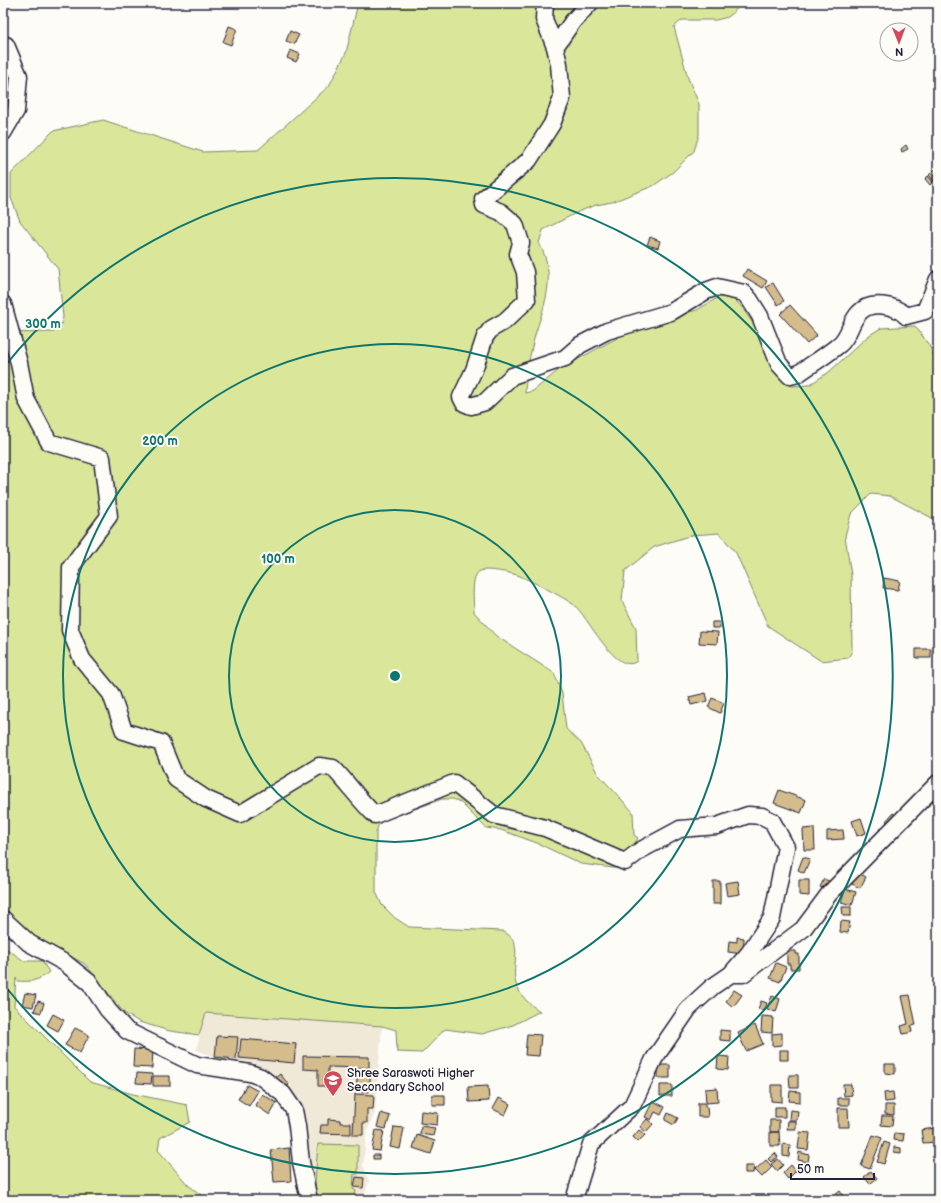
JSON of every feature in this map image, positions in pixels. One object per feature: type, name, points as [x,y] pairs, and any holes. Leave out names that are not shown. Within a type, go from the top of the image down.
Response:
[{"type":"street","points":[[545,3],[544,19],[555,48],[559,64],[562,98],[552,124],[529,160],[483,199],[484,205],[501,212],[514,224],[521,243],[518,254],[525,272],[527,300],[505,321],[491,329],[485,337],[474,370],[461,397],[464,403],[471,406],[485,402],[512,376],[565,358],[580,345],[607,331],[671,312],[706,291],[717,287],[744,293],[760,316],[779,364],[790,376],[798,374],[841,343],[851,331],[853,321],[860,311],[874,306],[884,306],[900,310],[906,316],[925,311],[938,279]]},
{"type":"street","points":[[555,48],[573,21],[590,3]]},
{"type":"street","points":[[3,44],[6,45],[19,76],[16,111],[3,134]]},
{"type":"street","points":[[3,304],[19,363],[26,399],[49,442],[102,458],[109,516],[71,567],[70,630],[82,659],[111,694],[124,731],[160,743],[176,779],[206,799],[240,814],[319,766],[333,768],[352,788],[360,801],[375,815],[454,783],[494,815],[545,828],[624,862],[641,850],[680,829],[717,826],[748,814],[762,816],[772,821],[786,847],[772,918],[749,953],[731,974],[712,987],[689,1008],[654,1058],[632,1106],[591,1144],[574,1200]]},
{"type":"street","points":[[731,974],[743,974],[803,929],[829,894],[938,783]]},
{"type":"street","points":[[3,919],[29,943],[65,963],[90,983],[108,1010],[127,1031],[197,1065],[250,1073],[261,1077],[283,1094],[294,1110],[300,1162],[309,1200]]},
{"type":"shaded area","name":"Shree Saraswoti Higher Secondary School","points":[[206,1013],[382,1026],[375,1113],[367,1131],[363,1165],[369,1181],[363,1200],[312,1200],[308,1176],[306,1119],[280,1081],[196,1050]]},
{"type":"green space","points":[[358,3],[740,3],[740,6],[728,17],[716,20],[682,20],[674,27],[688,78],[699,104],[699,135],[694,151],[673,172],[653,186],[612,202],[596,205],[580,211],[543,230],[539,243],[547,267],[548,289],[531,349],[525,393],[533,391],[560,369],[639,326],[697,310],[719,297],[731,297],[741,306],[761,335],[784,381],[792,386],[809,385],[829,372],[868,336],[881,328],[915,326],[929,345],[938,365],[938,519],[934,519],[890,496],[871,494],[851,514],[845,536],[851,575],[852,651],[848,658],[821,661],[768,626],[736,553],[719,533],[692,535],[654,547],[625,571],[622,601],[636,628],[637,661],[629,664],[620,661],[612,653],[580,611],[563,598],[517,575],[488,570],[480,571],[477,574],[475,578],[473,596],[474,612],[496,636],[554,673],[562,693],[566,729],[581,743],[598,774],[633,812],[634,835],[638,838],[621,869],[581,864],[537,843],[501,830],[486,828],[460,802],[453,799],[442,799],[382,821],[376,832],[376,892],[382,905],[395,918],[409,927],[502,931],[509,935],[513,941],[516,954],[516,984],[526,1000],[540,1011],[513,1025],[482,1034],[445,1029],[422,1053],[397,1052],[396,1030],[382,1026],[206,1013],[199,1035],[170,1031],[139,1022],[124,1013],[85,964],[29,935],[3,907],[3,333],[54,332],[62,323],[63,317],[58,269],[20,221],[11,198],[11,174],[53,131],[103,120],[203,152],[258,150],[329,86],[346,53]]},
{"type":"green space","points":[[3,946],[24,961],[42,961],[49,972],[45,975],[30,981],[17,981],[16,978],[14,1006],[90,1082],[133,1094],[187,1105],[190,1122],[160,1138],[158,1150],[188,1185],[208,1200],[3,1200]]},
{"type":"green space","points":[[318,1144],[358,1145],[358,1174],[354,1174],[353,1189],[356,1191],[354,1200],[317,1200],[315,1182]]},
{"type":"building","points":[[229,26],[237,29],[231,45],[223,42]]},
{"type":"building","points":[[3,27],[7,29],[4,37],[3,36]]},
{"type":"building","points":[[290,31],[299,35],[294,44],[286,41]]},
{"type":"building","points":[[290,50],[300,54],[296,62],[287,58]]},
{"type":"building","points":[[906,145],[908,149],[902,152],[901,149]]},
{"type":"building","points":[[935,169],[938,172],[938,178],[934,181],[929,175]]},
{"type":"building","points":[[928,176],[933,182],[930,185],[925,179]]},
{"type":"building","points":[[650,237],[660,241],[658,248],[647,245]]},
{"type":"building","points":[[747,269],[767,281],[763,288],[743,276]]},
{"type":"building","points":[[773,283],[784,301],[778,305],[766,287]]},
{"type":"building","points":[[790,305],[817,335],[807,344],[780,314]]},
{"type":"building","points":[[884,578],[900,581],[898,590],[883,588]]},
{"type":"building","points":[[712,622],[720,622],[720,628],[712,628]]},
{"type":"building","points":[[700,631],[718,632],[717,644],[699,643]]},
{"type":"building","points":[[916,649],[931,649],[931,658],[916,658]]},
{"type":"building","points":[[706,693],[708,701],[691,705],[689,697]]},
{"type":"building","points":[[712,698],[724,703],[720,713],[708,707]]},
{"type":"building","points":[[779,790],[806,800],[801,813],[774,803]]},
{"type":"building","points":[[893,813],[898,817],[891,825],[886,821]]},
{"type":"building","points":[[861,818],[866,833],[857,836],[852,821]]},
{"type":"building","points":[[814,828],[815,850],[804,850],[803,829]]},
{"type":"building","points":[[843,830],[844,839],[827,840],[827,831]]},
{"type":"building","points":[[803,857],[810,859],[804,873],[798,870]]},
{"type":"building","points":[[858,873],[866,877],[860,888],[852,884]]},
{"type":"building","points":[[824,879],[831,882],[827,890],[820,887]]},
{"type":"building","points":[[799,880],[809,880],[809,896],[799,895]]},
{"type":"building","points":[[713,881],[720,881],[720,904],[713,904]]},
{"type":"building","points":[[738,881],[740,894],[727,896],[725,883]]},
{"type":"building","points":[[845,889],[856,892],[852,905],[841,902]]},
{"type":"building","points":[[842,907],[851,907],[851,916],[843,916]]},
{"type":"building","points":[[841,921],[850,922],[848,933],[840,932]]},
{"type":"building","points":[[737,937],[744,938],[743,954],[728,952],[729,941],[737,942]]},
{"type":"building","points":[[787,951],[796,951],[796,954],[799,954],[799,969],[790,969],[790,964],[787,964]]},
{"type":"building","points":[[776,963],[786,967],[780,982],[770,978]]},
{"type":"building","points":[[734,990],[742,995],[733,1007],[726,1001]]},
{"type":"building","points":[[25,993],[36,995],[33,1007],[22,1005]]},
{"type":"building","points":[[910,995],[916,1025],[911,1026],[912,1032],[903,1034],[901,1026],[908,1024],[902,996]]},
{"type":"building","points":[[772,996],[780,999],[776,1012],[767,1009]]},
{"type":"building","points":[[38,1001],[44,1003],[41,1013],[34,1011]]},
{"type":"building","points":[[761,1001],[767,1003],[764,1011],[758,1009]]},
{"type":"building","points":[[53,1014],[64,1020],[58,1031],[47,1025]]},
{"type":"building","points":[[762,1016],[773,1017],[772,1033],[761,1032]]},
{"type":"building","points":[[755,1025],[763,1044],[746,1051],[738,1033]]},
{"type":"building","points":[[75,1028],[89,1035],[80,1053],[65,1045]]},
{"type":"building","points":[[720,1030],[730,1031],[730,1041],[720,1040]]},
{"type":"building","points":[[782,1033],[782,1045],[772,1046],[772,1034]]},
{"type":"building","points":[[527,1034],[541,1035],[539,1056],[525,1055]]},
{"type":"building","points":[[217,1036],[238,1037],[236,1059],[215,1057]]},
{"type":"building","points":[[241,1039],[296,1044],[294,1063],[239,1058]]},
{"type":"building","points":[[134,1049],[153,1050],[152,1068],[133,1067]]},
{"type":"building","points":[[780,1050],[788,1050],[788,1060],[780,1060]]},
{"type":"building","points":[[303,1056],[369,1057],[369,1068],[328,1067],[328,1086],[318,1086],[318,1070],[303,1069]]},
{"type":"building","points":[[718,1056],[729,1057],[728,1070],[717,1069]]},
{"type":"building","points":[[885,1064],[895,1064],[895,1074],[885,1073]]},
{"type":"building","points":[[658,1065],[670,1065],[670,1078],[658,1078]]},
{"type":"building","points":[[358,1069],[371,1070],[369,1092],[356,1091]]},
{"type":"building","points":[[137,1073],[152,1074],[151,1084],[136,1083]]},
{"type":"building","points":[[280,1074],[289,1085],[283,1091],[273,1080]]},
{"type":"building","points":[[789,1075],[798,1075],[798,1088],[790,1088]]},
{"type":"building","points":[[153,1076],[170,1076],[170,1086],[153,1086]]},
{"type":"building","points":[[843,1084],[851,1084],[852,1095],[844,1096]]},
{"type":"building","points":[[247,1085],[258,1091],[249,1106],[238,1099]]},
{"type":"building","points":[[660,1085],[672,1085],[672,1096],[660,1096]]},
{"type":"building","points":[[771,1085],[782,1085],[782,1102],[771,1101]]},
{"type":"building","points":[[488,1086],[489,1101],[469,1102],[468,1087]]},
{"type":"building","points":[[717,1088],[718,1102],[706,1103],[705,1089]]},
{"type":"building","points":[[790,1091],[800,1092],[800,1102],[789,1101]]},
{"type":"building","points":[[893,1092],[894,1101],[885,1102],[884,1093]]},
{"type":"building","points":[[262,1094],[277,1103],[270,1115],[255,1105]]},
{"type":"building","points":[[355,1094],[374,1095],[373,1109],[367,1109],[367,1123],[363,1123],[363,1135],[353,1135]]},
{"type":"building","points":[[432,1095],[445,1095],[445,1105],[432,1105]]},
{"type":"building","points":[[499,1098],[510,1104],[505,1115],[493,1109]]},
{"type":"building","points":[[838,1098],[849,1098],[849,1105],[838,1105]]},
{"type":"building","points":[[653,1101],[665,1107],[661,1115],[655,1112],[651,1120],[645,1117]]},
{"type":"building","points":[[698,1103],[705,1103],[708,1117],[698,1117]]},
{"type":"building","points":[[885,1105],[894,1105],[894,1115],[885,1114]]},
{"type":"building","points":[[775,1107],[785,1107],[785,1117],[775,1117]]},
{"type":"building","points":[[838,1108],[848,1108],[849,1127],[838,1127]]},
{"type":"building","points":[[790,1110],[798,1111],[797,1120],[789,1120]]},
{"type":"building","points":[[421,1111],[438,1113],[437,1125],[420,1123]]},
{"type":"building","points":[[381,1113],[390,1116],[386,1129],[377,1127]]},
{"type":"building","points":[[668,1113],[678,1118],[674,1125],[665,1120]]},
{"type":"building","points":[[882,1116],[893,1116],[892,1126],[881,1125]]},
{"type":"building","points":[[328,1119],[340,1120],[340,1123],[351,1123],[351,1134],[320,1133],[321,1125],[328,1125]]},
{"type":"building","points":[[647,1119],[653,1124],[646,1132],[640,1127]]},
{"type":"building","points":[[770,1120],[779,1120],[779,1132],[770,1132]]},
{"type":"building","points":[[788,1121],[796,1121],[796,1129],[787,1129]]},
{"type":"building","points":[[421,1126],[435,1128],[433,1136],[420,1134]]},
{"type":"building","points":[[394,1127],[404,1128],[400,1149],[390,1147]]},
{"type":"building","points":[[935,1128],[937,1142],[923,1143],[921,1130]]},
{"type":"building","points":[[376,1130],[384,1131],[380,1151],[372,1150]]},
{"type":"building","points":[[639,1130],[645,1135],[638,1142],[633,1137]]},
{"type":"building","points":[[770,1132],[779,1132],[780,1146],[770,1146]]},
{"type":"building","points":[[800,1132],[810,1133],[808,1150],[798,1149]]},
{"type":"building","points":[[894,1133],[904,1134],[903,1141],[893,1140]]},
{"type":"building","points":[[417,1135],[435,1141],[431,1154],[413,1148]]},
{"type":"building","points":[[873,1135],[882,1138],[870,1169],[861,1166]]},
{"type":"building","points":[[884,1142],[890,1144],[884,1164],[877,1162]]},
{"type":"building","points":[[783,1144],[790,1145],[789,1157],[783,1156]]},
{"type":"building","points":[[894,1147],[901,1148],[901,1153],[894,1152]]},
{"type":"building","points":[[289,1148],[291,1181],[274,1182],[271,1150]]},
{"type":"building","points":[[799,1152],[809,1155],[808,1162],[798,1160]]},
{"type":"building","points":[[775,1153],[778,1157],[771,1162],[768,1159]]},
{"type":"building","points":[[373,1155],[379,1155],[379,1159],[373,1159]]},
{"type":"building","points":[[778,1159],[783,1165],[777,1171],[771,1164]]},
{"type":"building","points":[[766,1160],[772,1167],[762,1177],[755,1170]]},
{"type":"building","points":[[791,1165],[796,1171],[788,1179],[783,1173]]},
{"type":"building","points":[[745,1166],[754,1166],[753,1173],[745,1173]]},
{"type":"building","points":[[871,1171],[877,1178],[870,1184],[864,1177]]},
{"type":"building","points":[[356,1177],[364,1178],[363,1188],[354,1187]]},
{"type":"building","points":[[840,1191],[845,1198],[838,1200],[835,1195]]},
{"type":"place","name":"Shree Saraswoti Higher Secondary School","points":[[333,1097]]}]
